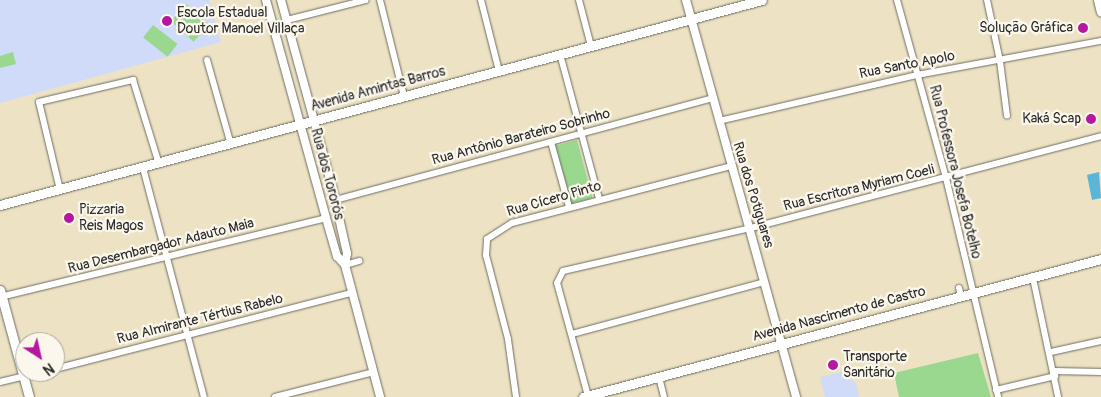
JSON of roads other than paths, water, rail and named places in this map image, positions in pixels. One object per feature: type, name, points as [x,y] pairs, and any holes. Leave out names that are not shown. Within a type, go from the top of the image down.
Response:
[{"type":"main road","name":"Avenida Amintas Barros","points":[[0,205],[231,145],[315,120],[762,0]]},
{"type":"main road","points":[[1098,0],[1101,12]]},
{"type":"main road","name":"Avenida Nascimento de Castro","points":[[590,396],[960,292],[972,293],[1101,259]]},
{"type":"main road","points":[[1,295],[15,347]]},
{"type":"main road","points":[[24,382],[29,397]]},
{"type":"street","name":"Rua dos Tororós","points":[[266,0],[337,256],[345,265]]},
{"type":"street","name":"Rua dos Tororós","points":[[281,0],[332,187],[347,253],[345,265],[380,397]]},
{"type":"street","points":[[287,20],[366,0]]},
{"type":"street","points":[[380,0],[404,96]]},
{"type":"street","points":[[481,0],[499,71]]},
{"type":"street","points":[[579,0],[591,46]]},
{"type":"street","name":"Rua dos Potiguares","points":[[686,0],[730,166],[752,228],[796,397]]},
{"type":"street","name":"Rua Professora Josefa Botelho","points":[[897,0],[946,178],[998,397]]},
{"type":"street","points":[[987,0],[1000,61],[1007,116]]},
{"type":"street","name":"Rua Santo Apolo","points":[[719,121],[917,75],[1101,41]]},
{"type":"street","points":[[560,54],[599,199]]},
{"type":"street","points":[[207,60],[231,145]]},
{"type":"street","points":[[60,190],[39,102],[133,80],[158,164]]},
{"type":"street","name":"Rua Antônio Barateiro Sobrinho","points":[[335,200],[713,98]]},
{"type":"street","name":"Rua Escritora Myriam Coeli","points":[[572,334],[556,282],[563,271],[752,228],[1101,136]]},
{"type":"street","points":[[551,142],[569,207]]},
{"type":"street","name":"Rua Cícero Pinto","points":[[516,397],[508,339],[485,243],[491,234],[512,223],[730,166]]},
{"type":"street","points":[[143,168],[204,397]]},
{"type":"street","points":[[319,191],[332,187]]},
{"type":"street","name":"Rua Desembargador Adauto Maia","points":[[1,295],[167,258],[326,218]]},
{"type":"street","points":[[345,265],[359,261]]},
{"type":"street","points":[[1034,278],[1058,397]]},
{"type":"street","points":[[590,396],[572,334],[765,282]]},
{"type":"street","name":"Rua Almirante Tértius Rabelo","points":[[65,366],[352,293]]},
{"type":"street","points":[[1050,352],[1101,340]]},
{"type":"street","points":[[275,397],[374,372]]},
{"type":"street","points":[[996,390],[1054,373],[1101,372]]},
{"type":"street","points":[[659,377],[664,397]]},
{"type":"street","points":[[0,382],[15,379]]},
{"type":"water","points":[[1099,172],[1101,198],[1092,200],[1087,175]]},
{"type":"place","name":"Escola Estadual Doutor Manoel Villaça","points":[[167,21]]},
{"type":"place","name":"Solução Gráfica","points":[[1083,28]]},
{"type":"place","name":"Kaká Scap","points":[[1091,119]]},
{"type":"place","name":"Pizzaria Reis Magos","points":[[69,218]]},
{"type":"place","name":"Transporte Sanitário","points":[[833,365]]}]
